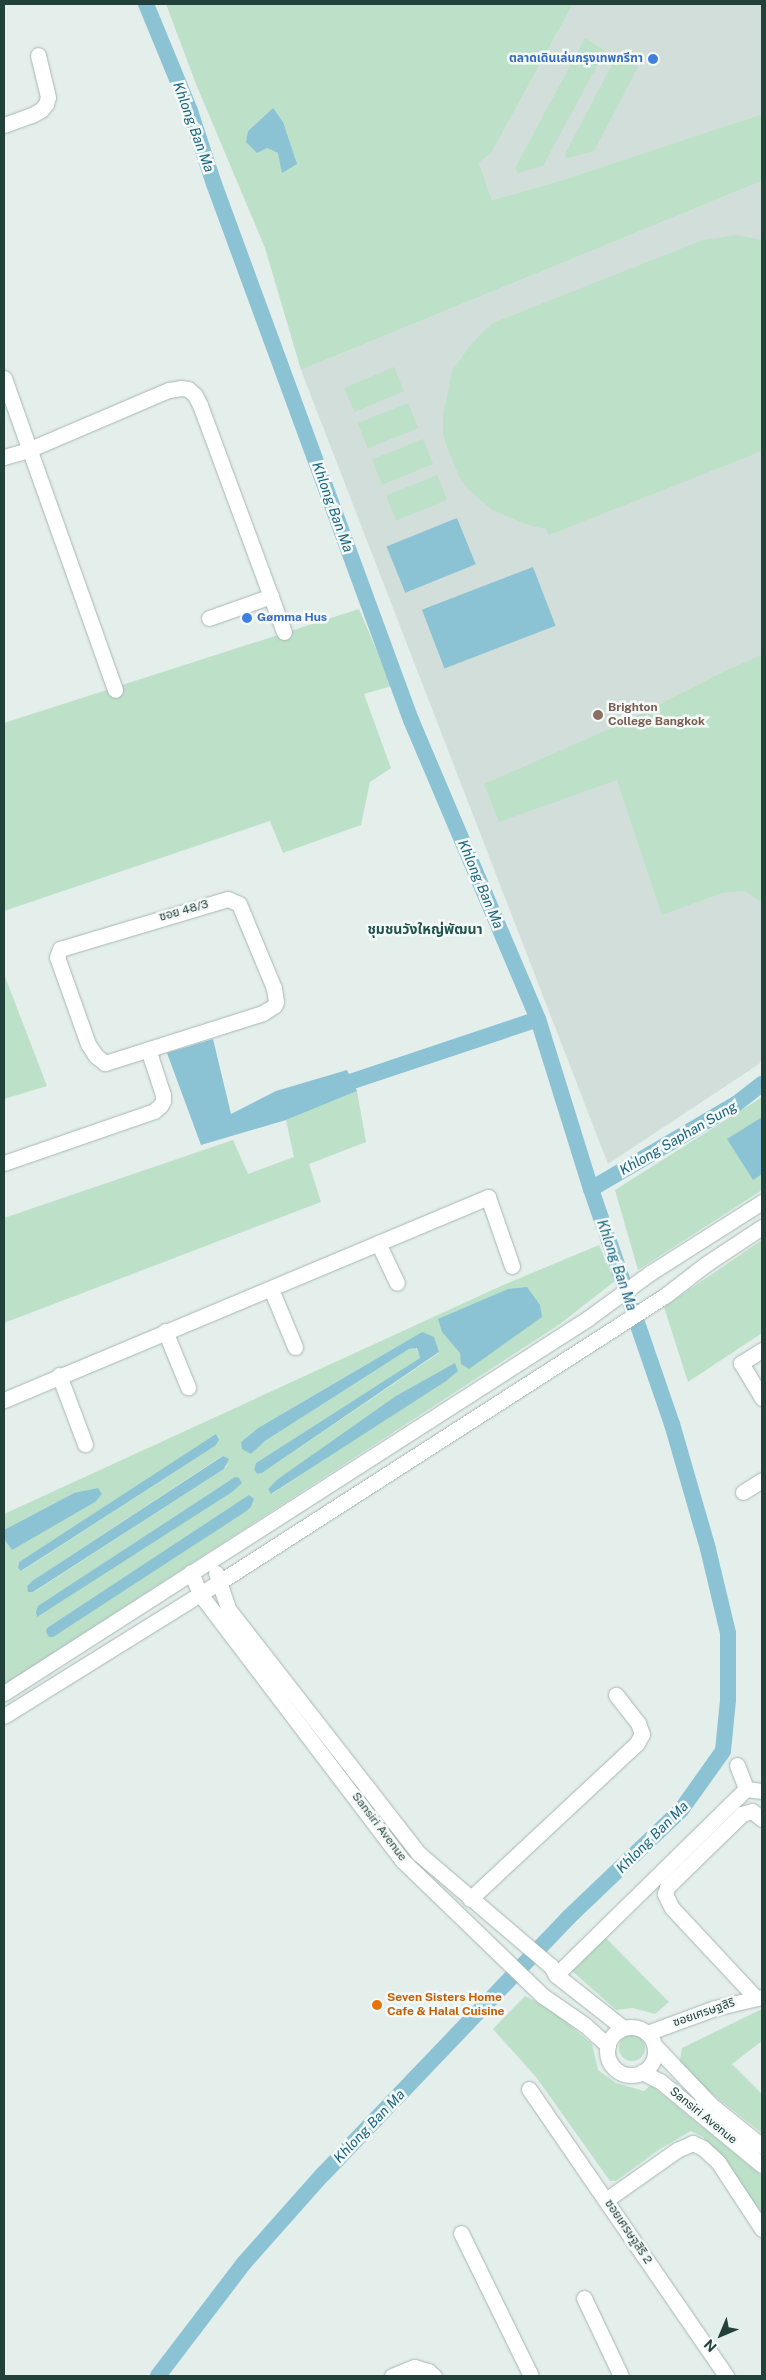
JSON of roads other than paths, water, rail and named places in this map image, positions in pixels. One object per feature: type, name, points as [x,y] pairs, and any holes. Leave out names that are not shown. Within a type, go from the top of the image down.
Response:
[{"type":"street","points":[[4,125],[36,112],[46,104],[48,97],[38,55]]},
{"type":"street","points":[[4,378],[28,450],[115,690]]},
{"type":"street","points":[[4,457],[28,450],[169,390],[188,389],[195,394],[200,405],[284,632]]},
{"type":"street","points":[[209,618],[271,596]]},
{"type":"street","name":"ซอย 48/3","points":[[235,900],[239,904],[274,988],[276,1002],[274,1006],[262,1013],[148,1049],[105,1063],[92,1052],[57,953],[64,946],[219,901],[235,900]]},
{"type":"street","points":[[4,1163],[154,1111],[160,1106],[163,1096],[148,1049]]},
{"type":"street","points":[[4,1400],[58,1375],[271,1289],[488,1197],[512,1266]]},
{"type":"street","points":[[4,1693],[587,1319],[598,1309],[650,1273],[762,1202]]},
{"type":"street","points":[[4,1716],[218,1583],[582,1348],[666,1296],[706,1264],[762,1227]]},
{"type":"street","points":[[378,1243],[397,1283]]},
{"type":"street","points":[[271,1289],[295,1348]]},
{"type":"street","points":[[165,1331],[188,1387]]},
{"type":"street","points":[[762,1350],[741,1363],[762,1398]]},
{"type":"street","points":[[58,1375],[86,1444]]},
{"type":"street","points":[[742,1492],[762,1480]]},
{"type":"street","name":"Sansiri Avenue","points":[[214,1560],[218,1583],[230,1610],[368,1802],[403,1861],[543,1996],[585,2024],[608,2046]]},
{"type":"street","name":"Sansiri Avenue","points":[[191,1572],[200,1594],[368,1802],[418,1853],[623,2028]]},
{"type":"street","points":[[49,1664],[59,1681]]},
{"type":"street","points":[[470,1899],[637,1744],[642,1734],[638,1723],[616,1695]]},
{"type":"street","points":[[737,1765],[746,1789]]},
{"type":"street","points":[[746,1789],[762,1791]]},
{"type":"street","points":[[553,1970],[746,1789]]},
{"type":"street","points":[[759,1997],[672,1908],[665,1894],[667,1887],[742,1814],[752,1811],[762,1819]]},
{"type":"street","name":"ซอยเศรษฐสิริ","points":[[651,2040],[715,2008],[759,1997]]},
{"type":"street","points":[[623,2028],[639,2028],[651,2040],[653,2061],[642,2072],[627,2074],[614,2067],[610,2061],[608,2046],[616,2032],[623,2028]]},
{"type":"street","name":"Sansiri Avenue","points":[[651,2040],[710,2104],[759,2153]]},
{"type":"street","name":"Sansiri Avenue","points":[[642,2072],[660,2081],[759,2153]]},
{"type":"street","name":"ซอยเศรษฐสิริ 2","points":[[529,2089],[726,2376]]},
{"type":"street","points":[[606,2200],[677,2150],[693,2143],[703,2148],[718,2162],[762,2229]]},
{"type":"street","points":[[461,2233],[531,2376]]},
{"type":"street","points":[[584,2298],[621,2376]]},
{"type":"street","points":[[392,2376],[414,2367],[428,2371],[434,2376]]},
{"type":"water","points":[[273,108],[283,122],[297,164],[282,173],[278,153],[267,148],[257,153],[246,142],[248,131]]},
{"type":"water","points":[[457,518],[476,564],[405,593],[387,546]]},
{"type":"water","points":[[533,567],[556,626],[444,668],[422,610]]},
{"type":"water","points":[[213,1039],[231,1114],[276,1091],[347,1070],[357,1091],[286,1120],[201,1145],[167,1053]]},
{"type":"water","points":[[762,1117],[762,1174],[753,1180],[727,1139]]},
{"type":"water","points":[[527,1287],[540,1305],[542,1317],[469,1369],[461,1364],[460,1353],[442,1332],[438,1319],[508,1289]]},
{"type":"water","points":[[422,1332],[434,1337],[439,1352],[262,1473],[257,1474],[254,1469],[256,1463],[420,1358],[417,1348],[409,1349],[265,1441],[251,1454],[242,1449],[241,1442],[258,1428]]},
{"type":"water","points":[[455,1363],[458,1371],[446,1381],[271,1494],[268,1489],[278,1479],[396,1396]]},
{"type":"water","points":[[216,1434],[219,1440],[215,1446],[21,1571],[18,1568],[19,1562]]},
{"type":"water","points":[[223,1456],[229,1459],[224,1469],[33,1592],[28,1592],[27,1586],[32,1581]]},
{"type":"water","points":[[235,1477],[239,1478],[242,1483],[232,1492],[37,1617],[38,1606]]},
{"type":"water","points":[[98,1488],[102,1494],[95,1502],[12,1550],[4,1539],[4,1530],[74,1493]]},
{"type":"water","points":[[249,1495],[254,1499],[251,1507],[245,1512],[53,1637],[49,1637],[46,1632],[47,1628]]},
{"type":"waterway","name":"Khlong Ban Ma","points":[[146,4],[190,111],[214,184],[411,720],[538,1019],[591,1189],[672,1424],[708,1549],[728,1633],[728,1700],[723,1751],[681,1810],[569,1917],[323,2174],[244,2263],[158,2376]]},
{"type":"waterway","points":[[332,1088],[538,1019]]},
{"type":"waterway","name":"Khlong Saphan Sung","points":[[591,1189],[736,1104],[762,1084]]},
{"type":"place","name":"ตลาดเดินเล่นกรุงเทพกรีฑา","points":[[653,59]]},
{"type":"place","name":"Gømma Hus","points":[[247,618]]},
{"type":"place","name":"Brighton College Bangkok","points":[[598,715]]},
{"type":"place","name":"Seven Sisters Home Cafe & Halal Cuisine","points":[[377,2005]]},
{"type":"district","name":"ชุมชนวังใหญ่พัฒนา","points":[[425,929]]}]
